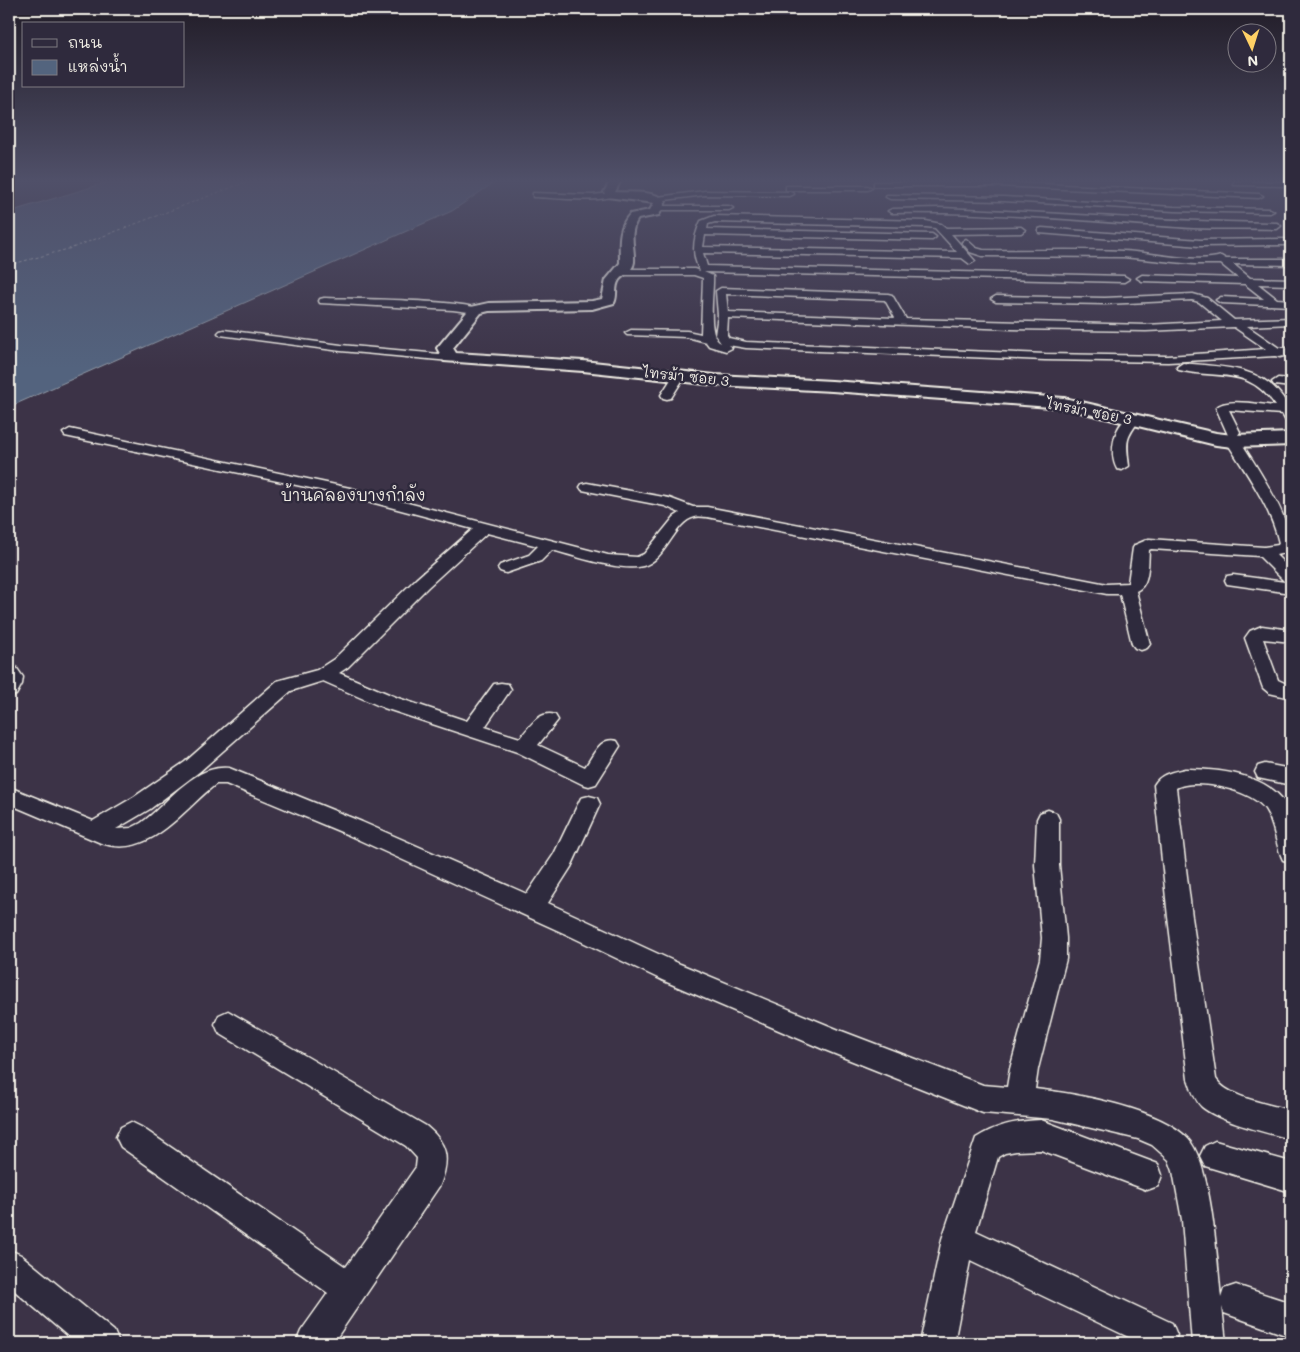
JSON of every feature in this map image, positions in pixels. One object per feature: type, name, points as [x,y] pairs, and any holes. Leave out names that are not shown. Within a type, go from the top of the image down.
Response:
[{"type":"street","points":[[324,301],[454,307],[476,310],[489,307],[603,304],[609,300],[610,283],[628,263],[627,243]]},
{"type":"street","points":[[699,243],[697,250],[699,262],[704,269],[994,295],[1105,301],[1193,297],[1203,300],[1291,364]]},
{"type":"street","points":[[955,243],[994,295],[1015,330]]},
{"type":"street","points":[[967,243],[973,250],[982,253],[1123,254],[1225,261],[1291,262]]},
{"type":"street","points":[[1200,243],[1225,261],[1274,302]]},
{"type":"street","points":[[697,250],[1115,258]]},
{"type":"street","points":[[721,270],[721,335],[724,341],[746,345],[1168,358],[1291,351]]},
{"type":"street","points":[[619,272],[694,272],[708,276],[709,289],[706,326],[710,340],[717,347],[987,361],[1173,366],[1242,376],[1262,382],[1289,414]]},
{"type":"street","points":[[1142,278],[1291,282]]},
{"type":"street","points":[[994,295],[1124,279]]},
{"type":"street","points":[[721,291],[883,286]]},
{"type":"street","points":[[883,286],[902,322]]},
{"type":"street","points":[[1221,300],[1291,303]]},
{"type":"street","points":[[450,358],[445,348],[476,310]]},
{"type":"street","points":[[722,315],[902,322],[1015,330],[1146,328],[1291,320]]},
{"type":"street","points":[[224,332],[341,348],[450,358]]},
{"type":"street","points":[[631,333],[687,334],[710,340]]},
{"type":"street","name":"ไทรม้า ซอย 3","points":[[450,358],[583,366],[679,376],[1022,399],[1073,404],[1175,430],[1291,439]]},
{"type":"street","points":[[666,395],[679,376]]},
{"type":"street","points":[[1278,382],[1291,382]]},
{"type":"street","points":[[587,487],[669,502],[691,512],[707,512],[1107,589],[1127,589],[1135,586],[1138,580],[1141,548],[1149,544],[1270,552],[1283,549],[1287,543],[1286,534],[1233,436],[1222,408],[1228,406],[1289,414]]},
{"type":"street","points":[[1122,466],[1120,441],[1122,430],[1134,419]]},
{"type":"street","points":[[70,433],[350,492],[608,560],[640,562],[650,557],[679,520],[691,512]]},
{"type":"street","points":[[94,830],[142,803],[192,767],[284,686],[324,674],[352,654],[408,596],[484,528]]},
{"type":"street","points":[[506,568],[534,558],[548,544]]},
{"type":"street","points":[[1270,552],[1291,568]]},
{"type":"street","points":[[1270,552],[1291,579]]},
{"type":"street","points":[[1233,580],[1291,588]]},
{"type":"street","points":[[1127,589],[1141,644]]},
{"type":"street","points":[[1291,636],[1262,632],[1254,638],[1270,683],[1276,688],[1291,692]]},
{"type":"street","points":[[9,671],[14,677],[13,684],[9,690]]},
{"type":"street","points":[[324,674],[391,703],[473,728],[524,747],[589,778],[610,746]]},
{"type":"street","points":[[473,728],[501,689]]},
{"type":"street","points":[[524,747],[548,720]]},
{"type":"street","points":[[1266,772],[1291,777]]},
{"type":"street","points":[[9,795],[109,836],[123,838],[139,835],[210,777],[229,776],[354,828],[532,907],[670,972],[835,1041],[983,1098],[1053,1105],[1140,1125],[1162,1135],[1179,1150],[1188,1169],[1197,1220],[1209,1343]]},
{"type":"street","points":[[1291,854],[1284,828],[1274,805],[1263,792],[1238,782],[1183,777],[1172,778],[1166,785],[1180,918],[1202,1079],[1212,1097],[1291,1125]]},
{"type":"street","points":[[532,907],[563,860],[590,804]]},
{"type":"street","points":[[1019,1103],[1024,1069],[1053,959],[1054,938],[1047,865],[1048,819]]},
{"type":"street","points":[[228,1024],[416,1136],[431,1152],[433,1160],[429,1174],[313,1343]]},
{"type":"street","points":[[937,1343],[958,1239],[986,1148],[999,1140],[1016,1136],[1041,1135],[1147,1175]]},
{"type":"street","points":[[131,1137],[350,1289]]},
{"type":"street","points":[[1215,1156],[1291,1176]]},
{"type":"street","points":[[958,1239],[1160,1335]]},
{"type":"street","points":[[10,1266],[102,1343]]},
{"type":"street","points":[[1236,1301],[1291,1320]]},
{"type":"water","points":[[9,243],[379,243],[9,407]]},
{"type":"ferry route","points":[[9,265],[85,243]]},
{"type":"district","name":"บ้านคลองบางกำลัง","points":[[353,494]]}]
